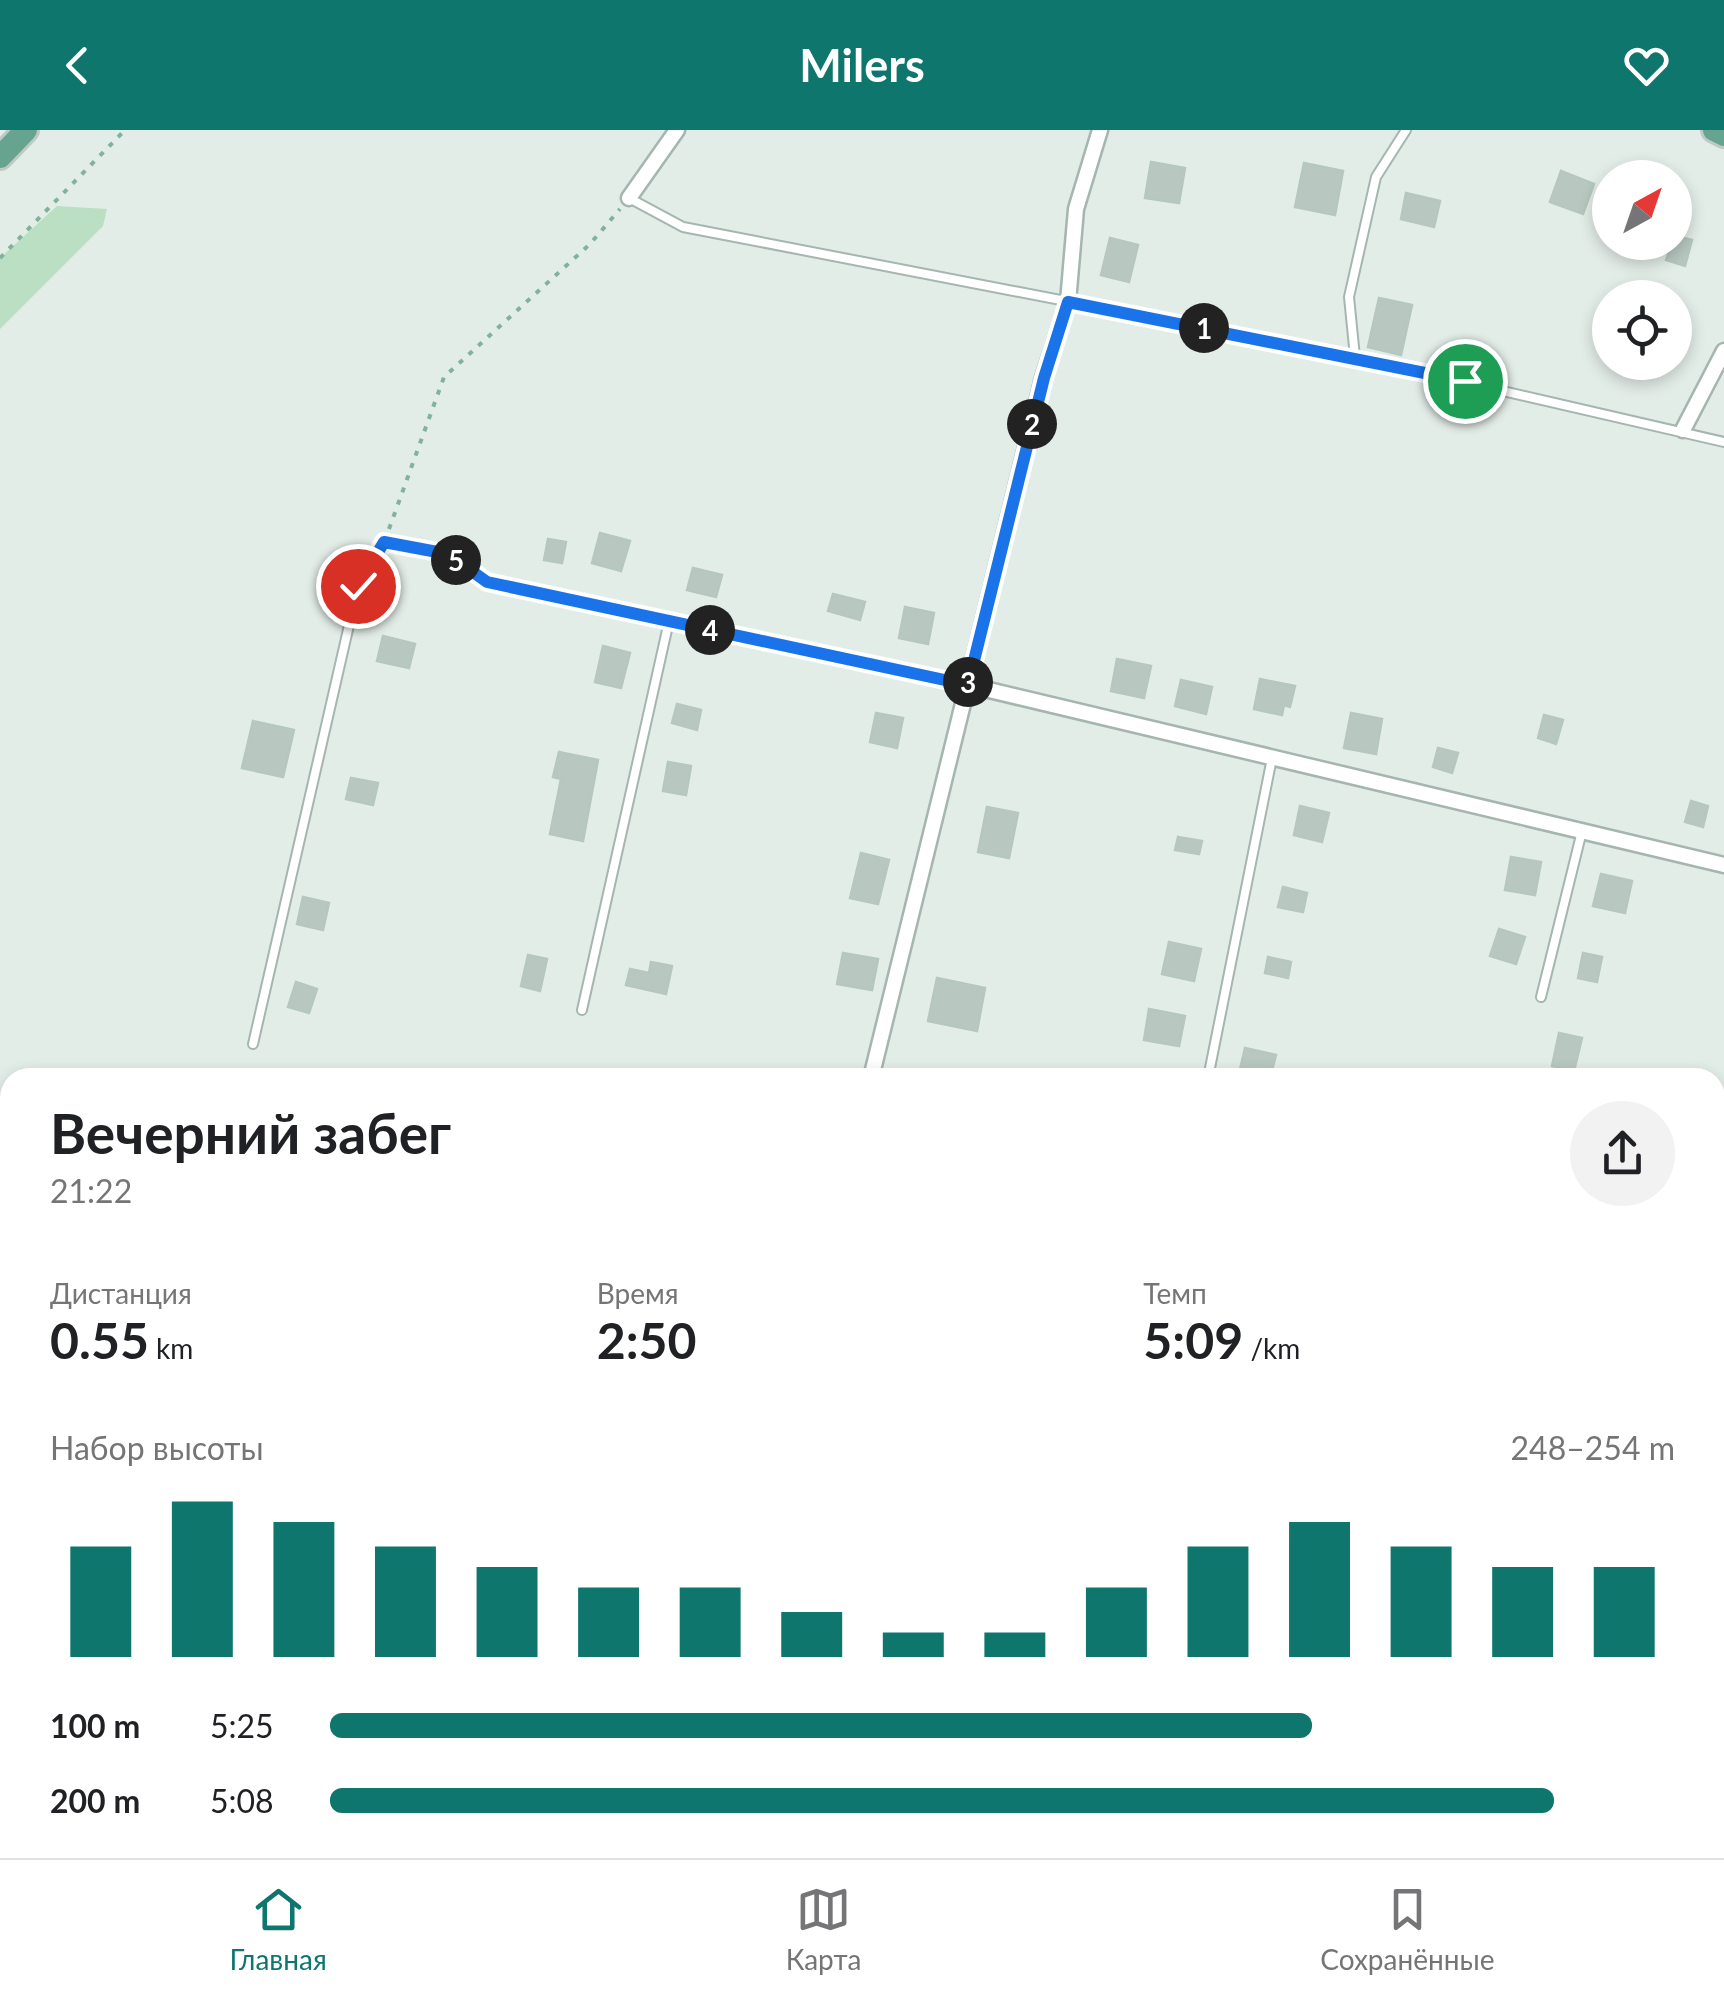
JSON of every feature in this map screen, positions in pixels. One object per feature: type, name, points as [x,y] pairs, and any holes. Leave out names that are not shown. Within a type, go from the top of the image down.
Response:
[{"type":"main road","points":[[0,157],[26,130]]},
{"type":"main road","points":[[1714,130],[1724,135]]},
{"type":"street","points":[[630,198],[677,130]]},
{"type":"street","points":[[872,1068],[1044,378],[1068,302],[1076,210],[1100,130]]},
{"type":"street","points":[[1683,430],[1724,351]]},
{"type":"street","points":[[384,542],[448,554],[487,582],[968,685],[1724,865]]},
{"type":"lane","points":[[1356,356],[1348,297],[1376,177],[1406,130]]},
{"type":"lane","points":[[630,198],[683,228],[1356,356],[1724,442]]},
{"type":"lane","points":[[253,1044],[358,586],[384,542]]},
{"type":"lane","points":[[582,1010],[669,621]]},
{"type":"lane","points":[[1210,1068],[1272,758]]},
{"type":"lane","points":[[1542,997],[1582,831]]},
{"type":"path","points":[[0,258],[126,130]]},
{"type":"path","points":[[384,542],[444,377],[590,244],[630,198]]},
{"type":"green space","points":[[57,206],[107,209],[103,226],[0,329],[0,258]]},
{"type":"building","points":[[1151,162],[1185,168],[1179,203],[1145,198]]},
{"type":"building","points":[[1304,163],[1343,171],[1335,215],[1295,207]]},
{"type":"building","points":[[1561,171],[1592,183],[1583,214],[1550,202]]},
{"type":"building","points":[[1406,193],[1440,201],[1434,227],[1401,219]]},
{"type":"building","points":[[1110,238],[1138,245],[1129,282],[1101,275]]},
{"type":"building","points":[[1379,298],[1412,305],[1401,355],[1368,347]]},
{"type":"building","points":[[600,533],[630,541],[621,571],[592,563]]},
{"type":"building","points":[[548,539],[566,542],[562,563],[544,560]]},
{"type":"building","points":[[693,568],[722,575],[716,597],[687,590]]},
{"type":"building","points":[[833,594],[865,602],[860,620],[828,611]]},
{"type":"building","points":[[905,607],[934,613],[928,644],[899,638]]},
{"type":"building","points":[[383,636],[415,644],[409,668],[377,661]]},
{"type":"building","points":[[603,646],[630,653],[621,688],[595,682]]},
{"type":"building","points":[[1117,659],[1151,666],[1144,698],[1111,691]]},
{"type":"building","points":[[1260,679],[1295,686],[1290,707],[1284,705],[1282,715],[1254,709]]},
{"type":"building","points":[[1181,680],[1212,687],[1206,714],[1175,706]]},
{"type":"building","points":[[677,704],[701,710],[697,730],[672,723]]},
{"type":"building","points":[[876,713],[903,718],[897,748],[870,742]]},
{"type":"building","points":[[1351,713],[1382,719],[1376,754],[1344,748]]},
{"type":"building","points":[[1544,715],[1563,720],[1556,744],[1538,738]]},
{"type":"building","points":[[253,721],[294,730],[283,777],[242,768]]},
{"type":"building","points":[[1438,748],[1458,753],[1452,773],[1433,767]]},
{"type":"building","points":[[559,752],[598,760],[583,841],[550,834],[561,779],[553,777]]},
{"type":"building","points":[[668,762],[691,766],[686,795],[663,791]]},
{"type":"building","points":[[351,778],[378,783],[373,805],[346,799]]},
{"type":"building","points":[[1691,801],[1708,806],[1703,827],[1685,822]]},
{"type":"building","points":[[1300,806],[1329,813],[1322,842],[1294,835]]},
{"type":"building","points":[[987,807],[1018,813],[1009,858],[978,852]]},
{"type":"building","points":[[1178,837],[1202,841],[1199,854],[1175,850]]},
{"type":"building","points":[[861,853],[889,860],[878,904],[850,898]]},
{"type":"building","points":[[1511,857],[1541,862],[1535,895],[1505,890]]},
{"type":"building","points":[[1601,874],[1632,881],[1625,913],[1593,906]]},
{"type":"building","points":[[1283,887],[1307,893],[1303,912],[1278,907]]},
{"type":"building","points":[[303,897],[329,903],[323,930],[297,924]]},
{"type":"building","points":[[1499,929],[1525,937],[1516,964],[1490,956]]},
{"type":"building","points":[[1169,942],[1201,949],[1194,981],[1162,974]]},
{"type":"building","points":[[843,953],[878,959],[872,990],[837,984]]},
{"type":"building","points":[[1583,953],[1602,957],[1597,982],[1578,978]]},
{"type":"building","points":[[528,955],[547,959],[540,991],[521,986]]},
{"type":"building","points":[[1268,957],[1291,962],[1288,978],[1265,973]]},
{"type":"building","points":[[651,962],[672,966],[666,994],[626,985],[630,969],[649,973]]},
{"type":"building","points":[[937,978],[985,988],[977,1031],[928,1021]]},
{"type":"building","points":[[296,982],[317,989],[309,1013],[288,1007]]},
{"type":"building","points":[[1149,1009],[1185,1016],[1179,1046],[1144,1040]]},
{"type":"building","points":[[1559,1033],[1582,1038],[1575,1068],[1552,1066]]},
{"type":"building","points":[[1245,1048],[1276,1055],[1273,1068],[1240,1068]]},
{"type":"route","points":[[358,586],[384,542],[448,554],[487,582],[968,685],[1044,378],[1068,302],[1356,356],[1465,381]]}]
